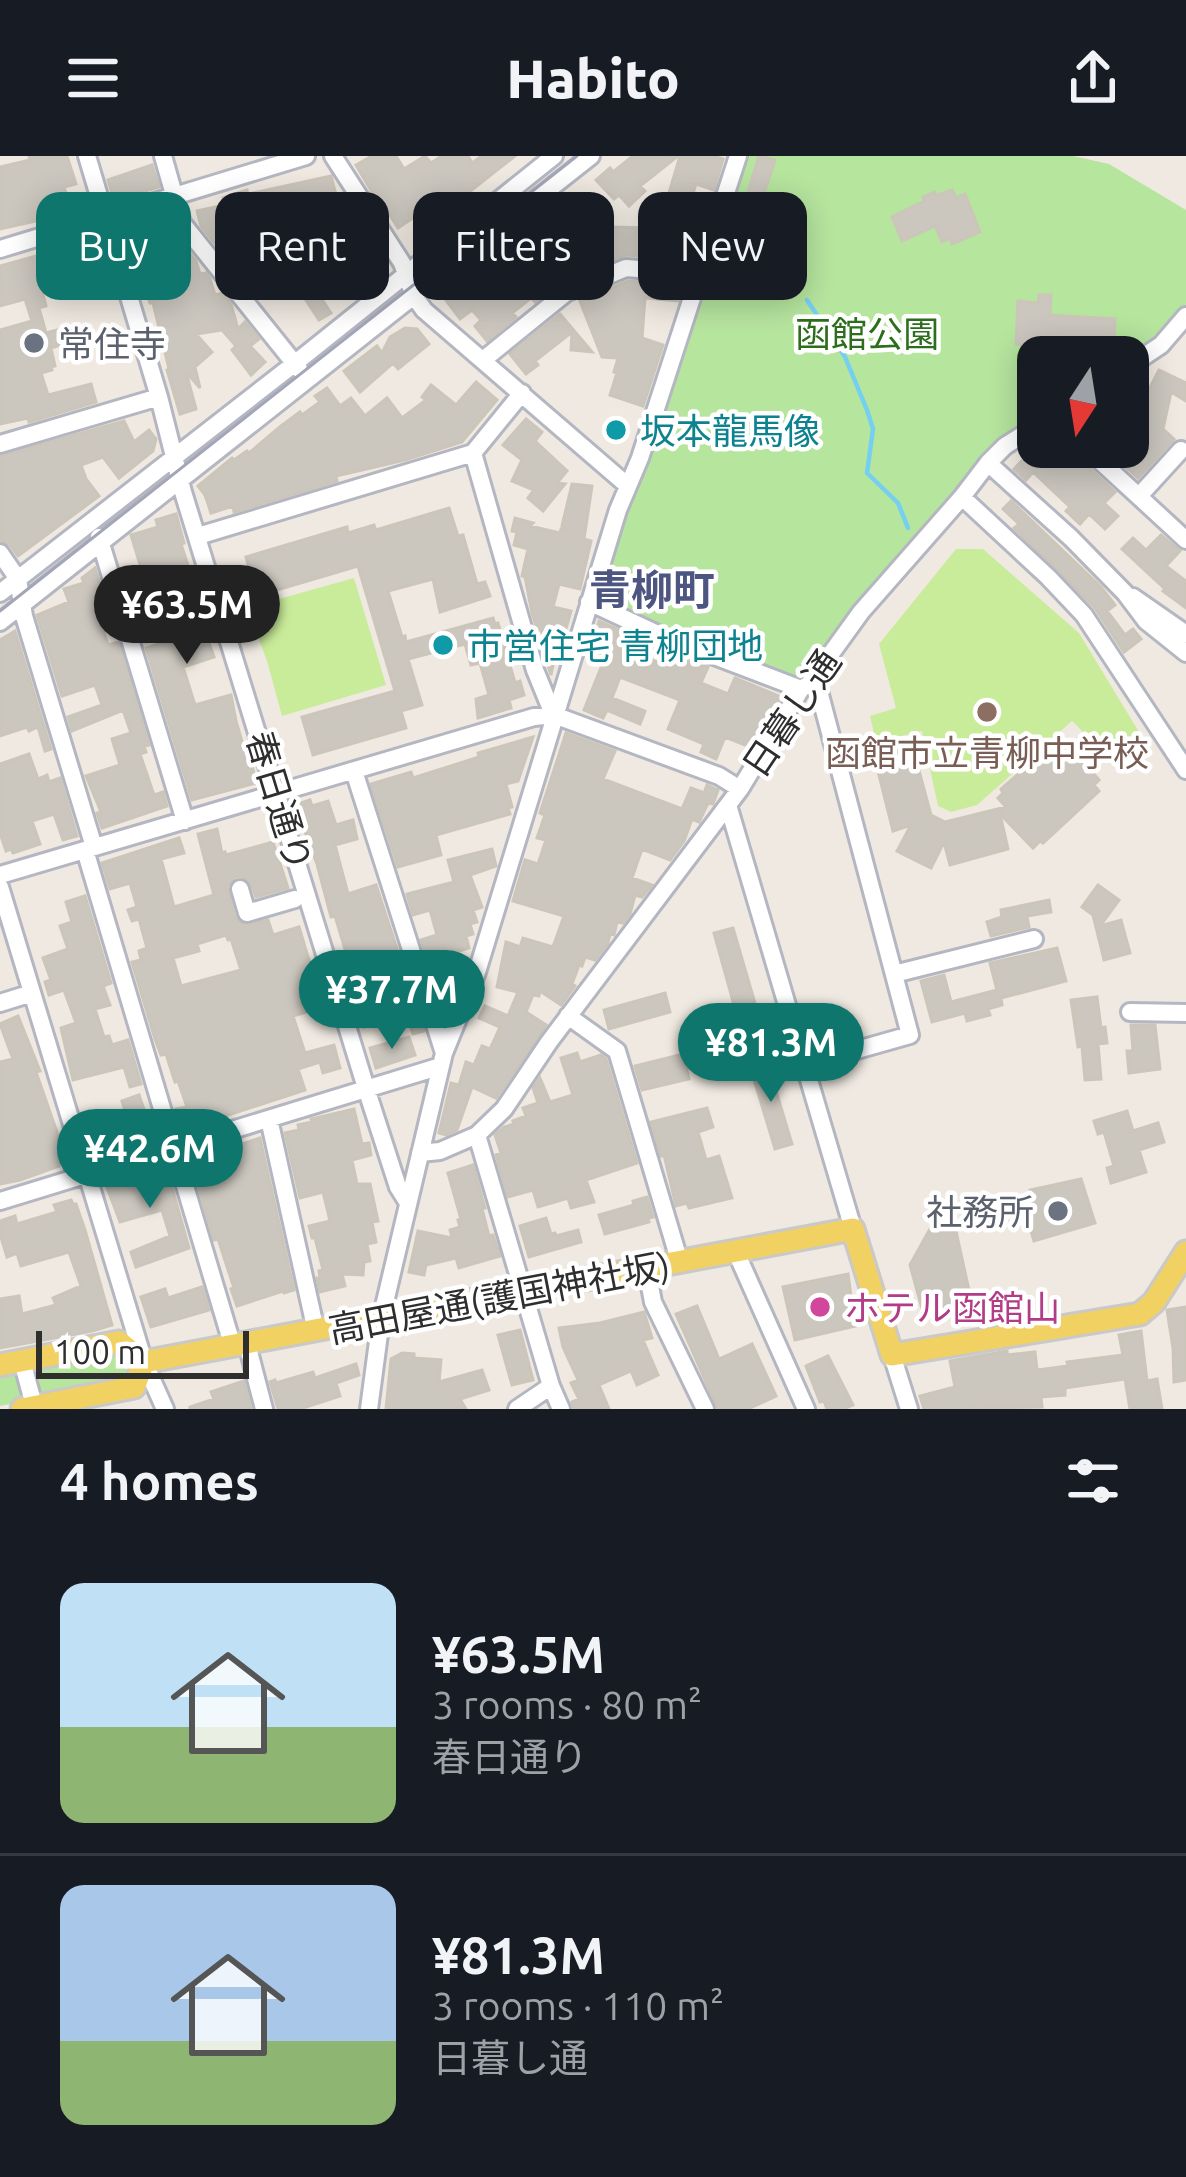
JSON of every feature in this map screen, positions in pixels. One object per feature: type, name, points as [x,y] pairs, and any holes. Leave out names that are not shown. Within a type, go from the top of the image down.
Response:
[{"type":"main road","name":"高田屋通(護国神社坂)","points":[[144,1362],[853,1229]]},
{"type":"main road","name":"日暮し通","points":[[853,1229],[892,1354]]},
{"type":"main road","points":[[892,1354],[1140,1314],[1154,1302],[1186,1252]]},
{"type":"main road","points":[[11,1363],[119,1342],[144,1362],[134,1387],[30,1408]]},
{"type":"street","name":"春日通り","points":[[87,156],[98,192]]},
{"type":"street","points":[[163,156],[173,192]]},
{"type":"street","points":[[187,192],[306,156]]},
{"type":"street","points":[[333,156],[402,263],[413,293]]},
{"type":"street","points":[[0,622],[100,542],[294,364],[554,156]]},
{"type":"street","points":[[545,192],[591,156]]},
{"type":"street","points":[[727,192],[738,156]]},
{"type":"street","points":[[191,234],[308,379]]},
{"type":"street","points":[[0,249],[36,238]]},
{"type":"street","points":[[483,360],[567,292],[626,268],[638,269]]},
{"type":"street","points":[[0,593],[93,519],[178,470],[308,379],[413,297]]},
{"type":"street","name":"春日通り","points":[[130,300],[365,1088],[398,1187],[408,1203]]},
{"type":"street","points":[[417,300],[628,485]]},
{"type":"street","points":[[369,1409],[381,1319],[442,1060],[478,972],[618,510],[692,300]]},
{"type":"street","points":[[1149,353],[1186,316]]},
{"type":"street","points":[[199,536],[472,453],[522,393]]},
{"type":"street","points":[[0,444],[159,398]]},
{"type":"street","name":"日暮し通","points":[[853,1229],[728,806],[834,646],[988,463],[1017,438]]},
{"type":"street","points":[[1138,496],[1181,450]]},
{"type":"street","points":[[472,453],[535,670],[554,715]]},
{"type":"street","points":[[988,463],[1071,538],[1126,593],[1146,621],[1186,653]]},
{"type":"street","points":[[1108,468],[1186,540]]},
{"type":"street","points":[[962,497],[1084,615],[1186,770]]},
{"type":"street","points":[[93,519],[185,821]]},
{"type":"street","points":[[0,554],[18,579],[174,1148],[264,1409]]},
{"type":"street","points":[[1126,593],[1186,634]]},
{"type":"street","points":[[589,602],[662,636],[808,682],[910,1035],[804,1065]]},
{"type":"street","points":[[0,875],[534,717],[554,715],[718,776],[740,789]]},
{"type":"street","points":[[353,771],[442,1060]]},
{"type":"street","points":[[420,1153],[477,1135],[514,1096],[568,1016],[728,806]]},
{"type":"street","points":[[0,887],[144,1362],[165,1409]]},
{"type":"street","points":[[240,889],[248,913],[296,898]]},
{"type":"street","points":[[894,974],[1034,939]]},
{"type":"street","points":[[0,1003],[32,993]]},
{"type":"street","points":[[1130,1012],[1186,1013]]},
{"type":"street","points":[[568,1016],[617,1051],[680,1263]]},
{"type":"street","points":[[0,1201],[269,1119],[442,1060]]},
{"type":"street","points":[[269,1119],[316,1331]]},
{"type":"street","points":[[477,1135],[560,1409]]},
{"type":"street","points":[[736,1252],[806,1409]]},
{"type":"street","points":[[647,1270],[653,1303],[705,1409]]},
{"type":"street","name":"日暮し通","points":[[892,1354],[909,1409]]},
{"type":"street","points":[[11,1363],[30,1408]]},
{"type":"street","points":[[517,1409],[551,1386]]},
{"type":"green space","name":"函館公園","points":[[745,156],[1073,156],[1109,164],[1186,210],[1186,308],[1149,346],[1149,336],[1017,336],[1017,440],[894,563],[795,679],[599,599],[698,300],[807,300],[807,192],[733,192]]},
{"type":"green space","points":[[956,549],[983,549],[1079,633],[1142,737],[1113,762],[1072,721],[977,805],[951,812],[938,806],[922,731],[876,742],[870,716],[896,708],[879,644]]},
{"type":"green space","points":[[354,578],[386,685],[282,716],[247,608]]},
{"type":"green space","points":[[120,1353],[130,1380],[0,1406],[0,1375]]},
{"type":"building","points":[[29,156],[67,156],[76,184],[64,187],[66,192],[36,192],[36,221],[0,229],[0,167],[30,160]]},
{"type":"building","points":[[372,156],[396,156],[404,169],[425,156],[431,163],[442,156],[468,156],[472,163],[482,156],[515,156],[469,192],[413,192],[413,218],[398,228],[389,214],[389,192],[372,192],[356,165]]},
{"type":"building","points":[[633,156],[678,156],[640,186],[645,191],[638,192],[629,206],[619,195],[614,199],[614,192],[607,192],[596,180],[610,168],[613,172]]},
{"type":"building","points":[[680,156],[723,159],[714,190],[696,184],[694,192],[669,192]]},
{"type":"building","points":[[759,156],[775,160],[765,192],[748,192]]},
{"type":"building","points":[[152,165],[159,187],[112,192],[108,180]]},
{"type":"building","points":[[331,176],[335,192],[257,192]]},
{"type":"building","points":[[952,190],[956,198],[965,194],[980,232],[952,244],[950,238],[942,242],[935,226],[902,241],[892,217],[924,201],[923,197]]},
{"type":"building","points":[[215,207],[215,244],[201,226],[197,211]]},
{"type":"building","points":[[614,227],[638,228],[638,256],[614,260]]},
{"type":"building","points":[[191,255],[200,274],[210,279],[215,300],[231,304],[238,329],[245,322],[259,339],[250,346],[265,362],[251,375],[222,330],[196,334],[212,352],[195,367],[200,388],[186,372],[196,409],[180,414],[150,303],[191,300]]},
{"type":"building","points":[[36,256],[36,300],[44,300],[46,306],[39,308],[46,333],[57,330],[61,345],[51,348],[55,366],[41,373],[48,395],[91,384],[96,402],[29,422],[28,418],[0,424],[0,330],[32,321],[25,299],[0,306],[0,266]]},
{"type":"building","points":[[638,282],[638,300],[645,300],[642,338],[663,345],[643,406],[610,395],[618,358],[602,357],[580,301],[614,300],[614,287]]},
{"type":"building","points":[[1039,295],[1051,295],[1050,315],[1115,319],[1114,336],[1017,336],[1016,344],[1018,301],[1038,303]]},
{"type":"building","points":[[306,300],[322,300],[331,313],[319,320]]},
{"type":"building","points":[[446,300],[528,300],[487,341],[475,326],[481,320],[472,310],[460,319]]},
{"type":"building","points":[[560,314],[592,352],[571,350],[572,332],[526,374],[510,354]]},
{"type":"building","points":[[405,328],[417,329],[429,344],[398,369],[393,363],[360,392],[344,371],[377,346],[382,353],[390,337]]},
{"type":"building","points":[[1159,370],[1186,383],[1186,401],[1171,392],[1163,429],[1174,439],[1149,466],[1149,389]]},
{"type":"building","points":[[476,382],[497,400],[462,442],[336,476],[337,481],[234,512],[233,506],[211,513],[198,486],[232,458],[249,453],[320,402],[315,396],[327,388],[340,406],[351,398],[365,416],[387,398],[402,418],[426,400],[422,397],[431,385],[456,405]]},
{"type":"building","points":[[526,419],[542,432],[535,441],[567,471],[557,483],[565,484],[543,511],[528,498],[534,490],[512,481],[522,460],[503,445]]},
{"type":"building","points":[[124,421],[134,442],[149,430],[156,439],[153,451],[119,478],[103,457],[81,465],[99,496],[18,556],[0,540],[0,456]]},
{"type":"building","points":[[1089,468],[1115,492],[1104,503],[1118,516],[1105,529],[1089,514],[1080,524],[1066,511],[1070,507],[1033,472],[1026,480],[1014,469]]},
{"type":"building","points":[[1127,468],[1147,468],[1138,478]]},
{"type":"building","points":[[572,484],[592,486],[584,539],[591,541],[580,589],[559,584],[553,607],[571,611],[551,675],[522,576],[528,549],[514,545],[517,532],[512,531],[515,518],[533,523],[530,526],[568,531],[562,526]]},
{"type":"building","points":[[1011,501],[1101,587],[1115,605],[1107,611],[1125,635],[1133,629],[1141,639],[1124,652],[1094,607],[1014,528],[1019,524],[1003,509]]},
{"type":"building","points":[[449,508],[458,536],[463,535],[477,584],[485,582],[490,596],[440,612],[433,579],[388,591],[402,637],[406,642],[493,618],[515,683],[520,681],[524,695],[509,700],[511,708],[478,718],[476,699],[489,695],[480,663],[471,665],[465,644],[408,659],[422,705],[401,711],[406,728],[313,755],[302,717],[395,691],[358,566],[257,596],[246,557],[347,527],[348,533],[374,525],[376,530]]},
{"type":"building","points":[[176,514],[197,609],[214,657],[183,667],[195,705],[231,695],[256,783],[192,800],[146,648],[178,638],[171,615],[140,625],[127,586],[145,581],[131,535],[158,527],[156,520]]},
{"type":"building","points":[[1161,535],[1180,551],[1166,566],[1186,581],[1186,608],[1122,549],[1133,538],[1146,550]]},
{"type":"building","points":[[95,568],[108,610],[98,614],[108,645],[118,642],[149,745],[140,754],[154,795],[163,792],[167,806],[102,828],[97,813],[101,812],[86,776],[120,765],[112,739],[131,733],[123,710],[72,731],[68,717],[102,705],[95,685],[62,696],[37,615],[69,602],[64,589],[84,583],[82,578]]},
{"type":"building","points":[[599,621],[635,637],[629,651],[662,664],[667,652],[708,667],[701,683],[728,694],[735,678],[781,697],[750,747],[725,737],[716,759],[701,752],[704,744],[668,729],[680,700],[620,677],[612,698],[645,711],[640,724],[607,710],[603,718],[584,710],[604,660],[588,653]]},
{"type":"building","points":[[15,631],[51,749],[45,751],[38,727],[0,736],[0,640]]},
{"type":"building","points":[[566,733],[615,751],[603,779],[682,809],[691,788],[704,793],[707,785],[718,790],[699,822],[692,819],[670,860],[642,849],[632,878],[652,885],[642,897],[635,895],[630,914],[623,923],[617,922],[614,935],[610,934],[595,960],[585,957],[575,986],[561,1005],[540,991],[539,996],[533,995],[526,1012],[546,1025],[496,1098],[472,1087],[457,1130],[439,1133],[451,1083],[459,1085],[466,1062],[474,1065],[482,1046],[490,1049],[500,1027],[479,1018],[485,1006],[508,1016],[518,992],[497,987],[506,942],[520,947],[523,938],[553,947],[564,916],[513,901],[525,860],[538,864],[546,840],[537,838],[545,815],[540,813]]},
{"type":"building","points":[[533,737],[518,781],[506,784],[510,814],[436,835],[441,855],[398,867],[371,784],[411,772],[413,778]]},
{"type":"building","points":[[1064,740],[1076,754],[1087,744],[1099,758],[1088,767],[1099,780],[1094,785],[1099,791],[1043,843],[1033,848],[1000,814],[1008,849],[950,865],[944,842],[931,868],[897,851],[911,825],[893,831],[873,751],[911,741],[931,815],[945,822],[1006,807],[998,798],[1001,789],[1056,741],[1059,745]]},
{"type":"building","points":[[29,754],[38,779],[60,778],[77,836],[63,840],[54,814],[32,821],[40,844],[13,853],[6,851],[0,833],[0,764]]},
{"type":"building","points":[[310,800],[312,806],[328,801],[336,825],[353,820],[357,839],[335,845],[348,894],[376,885],[424,1031],[413,1034],[406,1012],[364,1027],[349,984],[344,960],[348,959],[335,916],[331,917],[295,805]]},
{"type":"building","points":[[217,829],[226,855],[273,842],[288,888],[256,897],[250,881],[235,877],[227,887],[235,917],[245,926],[268,920],[273,935],[299,927],[323,1007],[293,1016],[305,1053],[334,1045],[340,1068],[323,1073],[320,1062],[298,1069],[305,1090],[182,1130],[176,1109],[187,1107],[166,1054],[161,1055],[132,962],[141,960],[139,951],[147,948],[139,919],[132,921],[128,910],[137,907],[130,883],[110,889],[102,863],[179,838],[184,853],[161,859],[174,907],[214,895],[198,834]],"holes":[[[226,935],[241,970],[181,986],[173,958],[199,951],[197,944]]]},
{"type":"building","points":[[492,849],[496,866],[470,875],[482,907],[473,910],[477,922],[470,924],[473,934],[466,936],[469,948],[452,953],[458,972],[454,977],[432,973],[421,940],[437,935],[430,910],[413,915],[407,894],[454,882],[448,860]]},
{"type":"building","points":[[1098,885],[1119,900],[1100,926],[1121,920],[1130,953],[1104,960],[1093,915],[1082,907]]},
{"type":"building","points":[[85,896],[111,983],[103,986],[110,1005],[95,1009],[104,1037],[109,1036],[112,1045],[128,1040],[141,1084],[130,1087],[124,1067],[73,1080],[61,1028],[76,1023],[64,990],[49,995],[45,982],[51,980],[43,958],[68,949],[60,926],[72,922],[66,902]]},
{"type":"building","points":[[1049,900],[1051,912],[1027,916],[1029,927],[991,936],[987,922],[1002,917],[1001,910]]},
{"type":"building","points":[[733,928],[759,1017],[739,1023],[714,933]]},
{"type":"building","points":[[1057,948],[1066,981],[1001,998],[1002,1005],[988,1009],[990,1015],[967,1021],[965,1013],[932,1022],[921,981],[944,975],[951,1002],[997,990],[990,963]]},
{"type":"building","points":[[665,993],[670,1012],[609,1029],[604,1010]]},
{"type":"building","points":[[1097,997],[1107,1043],[1098,1044],[1101,1079],[1085,1080],[1071,1000]]},
{"type":"building","points":[[18,1016],[40,1071],[36,1072],[62,1162],[0,1184],[0,1062],[13,1059],[0,1024]]},
{"type":"building","points":[[1131,1025],[1155,1025],[1160,1069],[1129,1073]]},
{"type":"building","points":[[409,1037],[415,1055],[376,1068],[370,1048]]},
{"type":"building","points":[[577,1053],[580,1062],[601,1055],[606,1059],[637,1163],[586,1180],[594,1202],[571,1208],[568,1198],[538,1207],[533,1190],[508,1197],[495,1135],[526,1116],[523,1108],[538,1103],[533,1088],[540,1078],[550,1102],[573,1095],[561,1058]]},
{"type":"building","points":[[683,1054],[689,1079],[642,1090],[635,1066]]},
{"type":"building","points":[[767,1061],[792,1144],[775,1149],[750,1066]]},
{"type":"building","points":[[139,1095],[157,1137],[99,1153],[92,1132],[128,1120],[122,1101]]},
{"type":"building","points":[[707,1108],[713,1127],[698,1132],[706,1160],[719,1156],[732,1198],[689,1208],[687,1203],[676,1206],[651,1122]]},
{"type":"building","points":[[354,1109],[362,1144],[369,1143],[371,1155],[352,1160],[357,1184],[370,1184],[378,1221],[372,1222],[376,1242],[367,1244],[370,1261],[364,1262],[363,1275],[342,1274],[345,1286],[320,1292],[317,1278],[323,1270],[309,1226],[330,1221],[323,1192],[300,1198],[285,1133],[299,1130],[298,1125],[311,1119]]},
{"type":"building","points":[[1127,1111],[1133,1131],[1158,1123],[1164,1142],[1139,1150],[1146,1172],[1111,1183],[1107,1168],[1114,1166],[1104,1132],[1098,1134],[1094,1121]]},
{"type":"building","points":[[260,1138],[294,1290],[237,1306],[190,1158]]},
{"type":"building","points":[[473,1165],[489,1236],[493,1235],[500,1256],[459,1268],[456,1258],[426,1265],[424,1275],[409,1272],[418,1231],[452,1238],[450,1230],[460,1227],[448,1173]]},
{"type":"building","points":[[166,1166],[189,1248],[136,1267],[131,1252],[170,1236],[162,1210],[120,1222],[105,1182]]},
{"type":"building","name":"社務所","points":[[1081,1179],[1095,1223],[1034,1241],[1021,1199],[1032,1196],[1030,1190]]},
{"type":"building","points":[[647,1197],[653,1217],[649,1222],[605,1234],[599,1215]]},
{"type":"building","points":[[71,1200],[85,1230],[112,1325],[0,1348],[0,1299],[19,1296],[22,1314],[56,1305],[53,1298],[81,1286],[69,1252],[21,1266],[17,1253],[7,1257],[0,1221],[15,1216],[17,1224],[57,1212],[54,1205]]},
{"type":"building","points":[[546,1218],[551,1234],[578,1230],[581,1242],[529,1257],[520,1226]]},
{"type":"building","points":[[954,1222],[972,1304],[924,1316],[910,1265],[931,1227]]},
{"type":"building","name":"ホテル函館山","points":[[848,1274],[855,1326],[795,1340],[783,1287]]},
{"type":"building","points":[[202,1287],[209,1310],[151,1327],[141,1297],[165,1289],[168,1298]]},
{"type":"building","points":[[697,1306],[719,1359],[752,1344],[776,1396],[748,1409],[718,1409],[676,1314]]},
{"type":"building","points":[[1186,1307],[1186,1380],[1174,1382],[1167,1310]]},
{"type":"building","points":[[644,1312],[652,1338],[643,1340],[658,1375],[637,1385],[631,1371],[599,1385],[609,1409],[574,1409],[572,1402],[579,1399],[571,1383],[578,1380],[559,1328]]},
{"type":"building","points":[[520,1330],[533,1380],[512,1385],[498,1335]]},
{"type":"building","points":[[1141,1331],[1147,1381],[1157,1379],[1162,1409],[1130,1409],[1125,1379],[1065,1388],[1065,1395],[1041,1397],[1042,1407],[924,1409],[920,1396],[955,1387],[950,1361],[1007,1351],[1007,1355],[1035,1352],[1037,1370],[1068,1366],[1067,1362],[1123,1355],[1119,1335]]},
{"type":"building","points":[[402,1353],[441,1360],[439,1382],[482,1370],[489,1390],[460,1399],[466,1409],[386,1409],[391,1359]]},
{"type":"building","points":[[828,1356],[853,1405],[843,1409],[827,1409],[820,1402],[806,1366]]},
{"type":"building","points":[[356,1364],[359,1375],[336,1383],[340,1396],[300,1409],[278,1409],[270,1382],[313,1372],[315,1378]]},
{"type":"building","points":[[244,1381],[251,1409],[190,1409],[214,1399],[211,1392]]},
{"type":"waterway","points":[[807,300],[845,357],[867,410],[873,429],[867,473],[898,503],[908,528]]},
{"type":"tram line","points":[[0,611],[577,156]]},
{"type":"place","name":"常住寺","points":[[34,343]]},
{"type":"place","name":"坂本龍馬像","points":[[616,430]]},
{"type":"place","name":"市営住宅 青柳団地","points":[[443,645]]},
{"type":"place","name":"函館市立青柳中学校","points":[[987,712]]},
{"type":"place","name":"社務所","points":[[1058,1211]]},
{"type":"place","name":"ホテル函館山","points":[[820,1307]]},
{"type":"district","name":"青柳町","points":[[652,589]]}]
